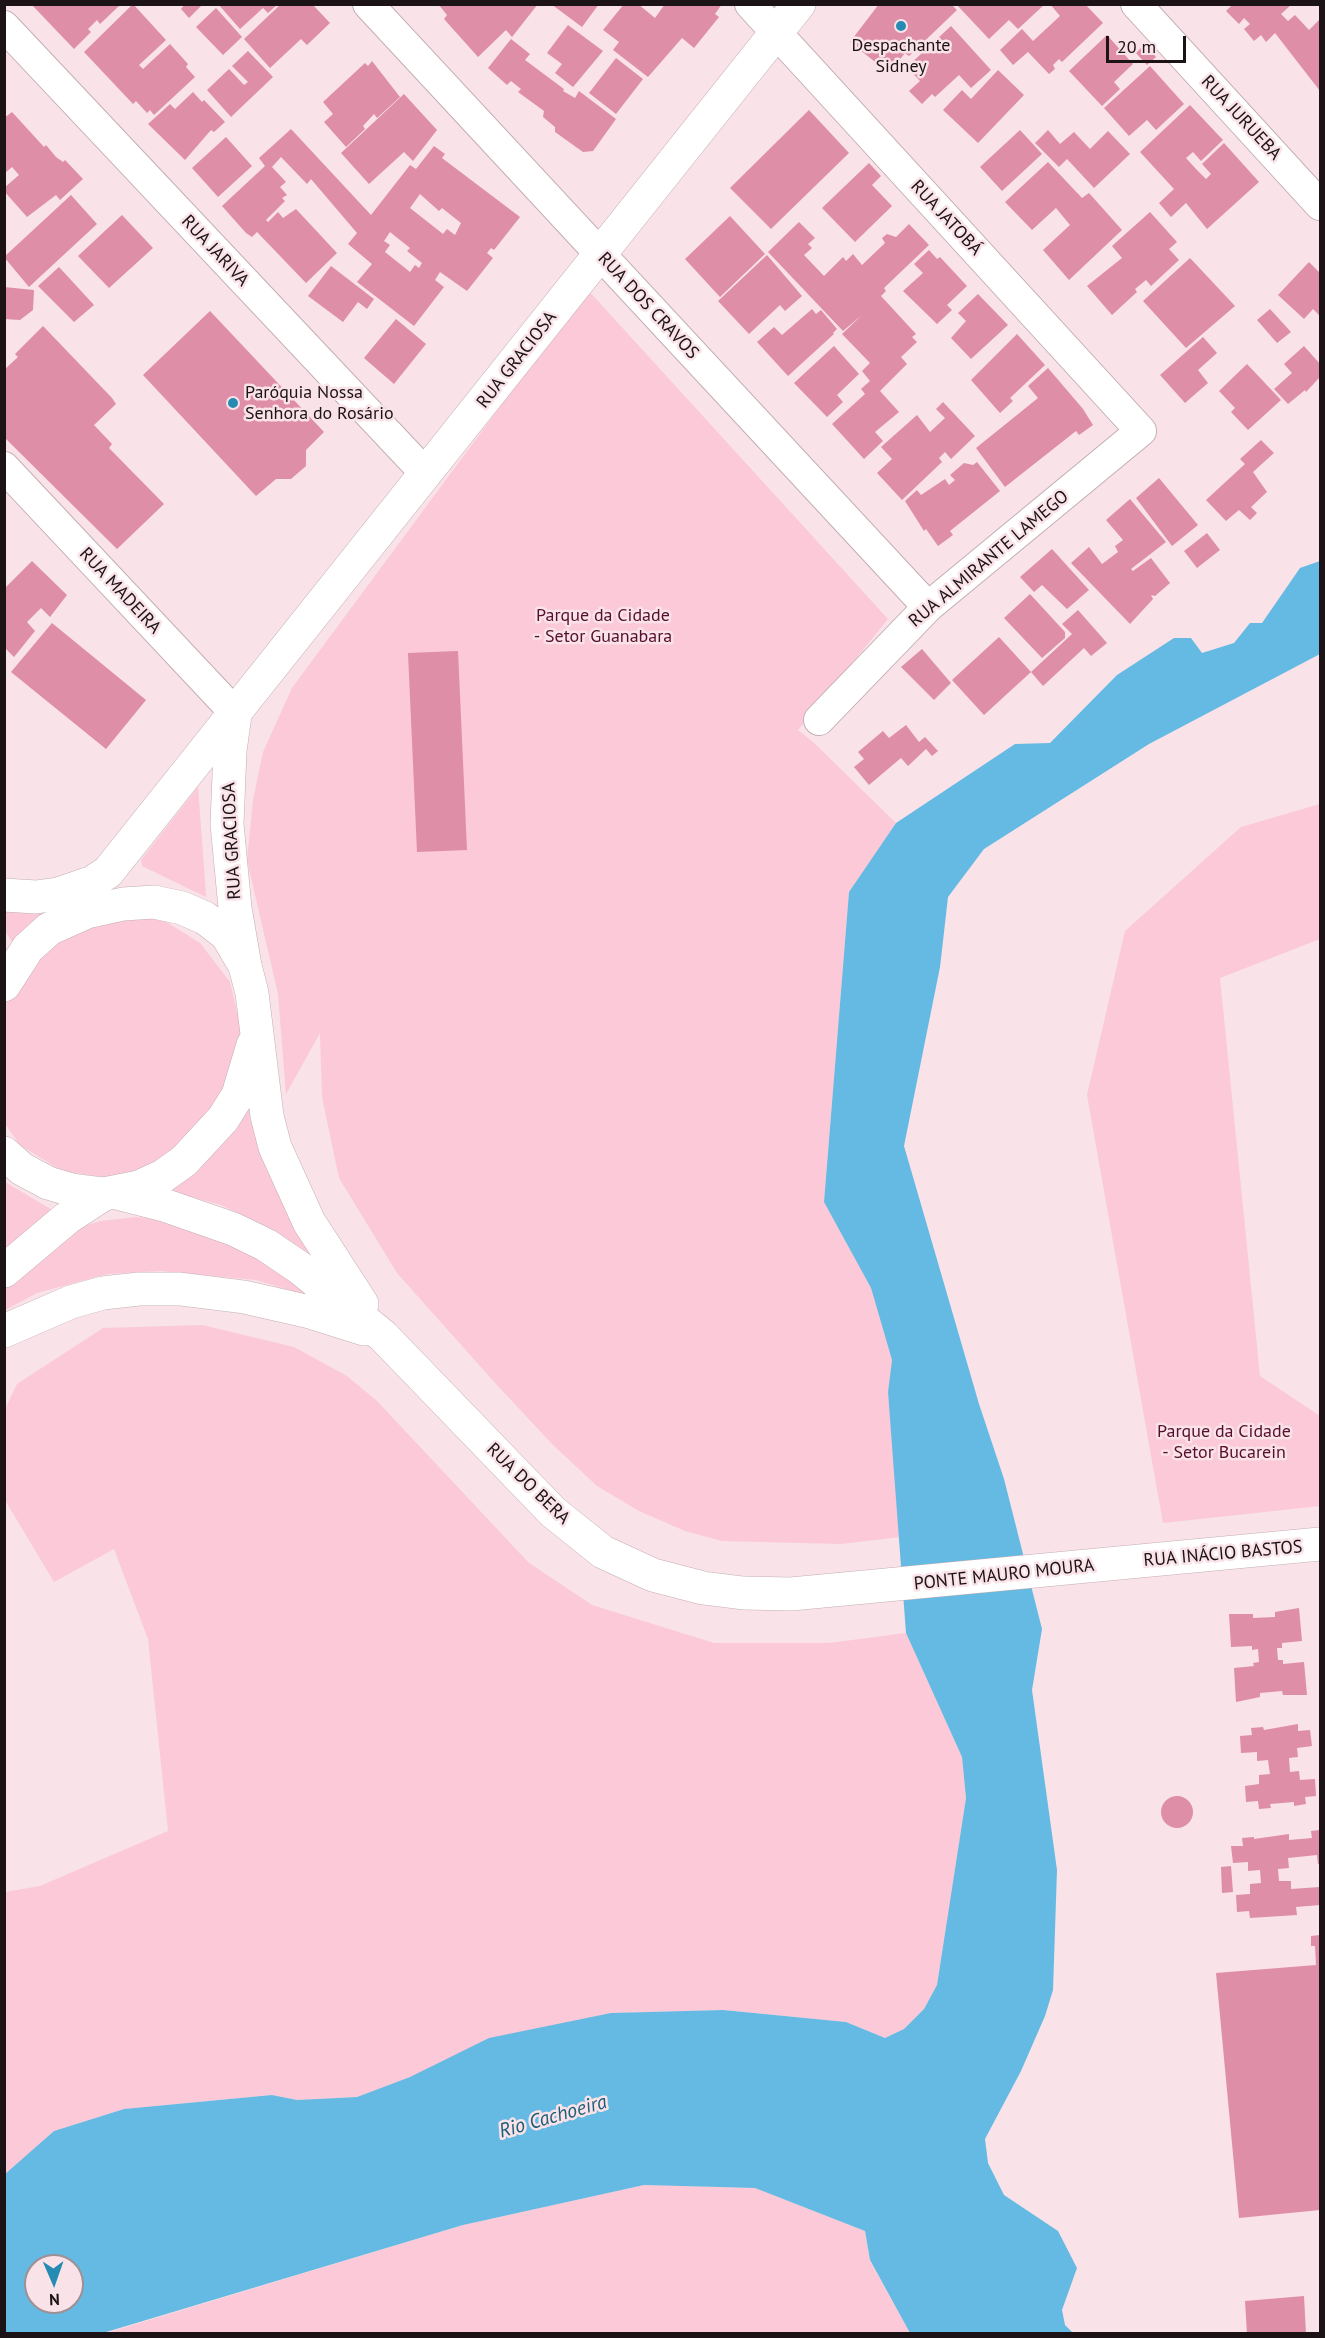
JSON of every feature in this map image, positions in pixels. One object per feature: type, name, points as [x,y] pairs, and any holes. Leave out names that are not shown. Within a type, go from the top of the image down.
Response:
[{"type":"main road","name":"RUA GRACIOSA","points":[[4,895],[36,897],[74,890],[108,872],[799,4]]},
{"type":"main road","name":"RUA GRACIOSA","points":[[236,714],[230,751],[227,824],[233,897],[245,966]]},
{"type":"main road","points":[[108,872],[154,902]]},
{"type":"main road","points":[[7,973],[28,948],[60,922],[123,904],[154,902],[182,908],[206,918],[227,936],[245,966]]},
{"type":"main road","name":"RUA DO BERA","points":[[245,966],[252,993],[267,1116],[279,1157],[320,1241],[383,1336]]},
{"type":"main road","points":[[4,1271],[67,1218],[110,1194],[138,1188],[163,1176],[207,1139],[238,1095],[257,1029]]},
{"type":"main road","name":"RUA DO BERA","points":[[4,1153],[22,1169],[48,1183],[72,1190],[110,1194],[204,1218],[266,1245],[300,1268],[383,1336],[552,1512],[603,1552],[653,1575],[703,1588],[733,1592],[791,1594],[883,1587]]},
{"type":"main road","points":[[4,1331],[71,1302],[103,1293],[139,1289],[180,1289],[243,1297],[310,1311],[383,1336]]},
{"type":"main road","name":"RUA INÁCIO BASTOS","points":[[1126,1563],[1320,1544]]},
{"type":"main road","name":"PONTE MAURO MOURA","points":[[883,1587],[1126,1563]]},
{"type":"street","name":"RUA DOS CRAVOS","points":[[368,4],[927,607]]},
{"type":"street","name":"RUA JATOBÁ","points":[[750,4],[1141,431]]},
{"type":"street","name":"RUA JURUEBA","points":[[1136,4],[1320,205]]},
{"type":"street","name":"RUA JARIVA","points":[[4,27],[426,474]]},
{"type":"street","name":"RUA ALMIRANTE LAMEGO","points":[[819,720],[927,607],[1141,431]]},
{"type":"street","name":"RUA MADEIRA","points":[[4,467],[236,714]]},
{"type":"green space","name":"Parque da Cidade - Setor Guanabara","points":[[587,289],[888,619],[798,730],[896,823],[849,892],[824,1202],[871,1288],[892,1360],[888,1392],[900,1537],[841,1544],[722,1541],[685,1531],[639,1511],[597,1486],[553,1445],[397,1273],[339,1178],[322,1097],[320,1033],[286,1094],[278,994],[247,860],[253,800],[263,752],[292,688]]},
{"type":"green space","points":[[198,787],[206,897],[142,866],[141,860]]},
{"type":"green space","name":"Parque da Cidade - Setor Bucarein","points":[[1320,804],[1320,939],[1220,978],[1260,1376],[1320,1416],[1320,1506],[1163,1523],[1087,1095],[1125,931],[1241,827]]},
{"type":"green space","points":[[5,907],[43,913],[15,946],[5,931]]},
{"type":"green space","points":[[118,918],[160,918],[200,943],[230,982],[241,1029],[233,1076],[196,1138],[159,1165],[112,1178],[62,1171],[20,1145],[5,1124],[4,1003],[31,959],[70,930]]},
{"type":"green space","points":[[248,1106],[260,1142],[324,1272],[269,1228],[221,1205],[163,1189]]},
{"type":"green space","points":[[5,1182],[54,1211],[5,1249]]},
{"type":"green space","points":[[136,1217],[176,1222],[254,1254],[316,1298],[256,1280],[161,1271],[107,1274],[37,1293],[5,1310],[5,1287],[77,1228],[101,1221]]},
{"type":"green space","points":[[202,1325],[294,1347],[347,1376],[377,1401],[529,1563],[592,1605],[714,1643],[829,1643],[906,1633],[962,1757],[966,1798],[937,1985],[924,2009],[904,2029],[885,2038],[846,2022],[723,2010],[611,2013],[410,2077],[357,2097],[297,2100],[272,2095],[124,2109],[54,2131],[5,2175],[5,1892],[40,1886],[168,1831],[148,1639],[114,1549],[54,1582],[5,1500],[5,1409],[17,1384],[103,1328]]},
{"type":"green space","points":[[644,2185],[755,2188],[865,2231],[870,2261],[910,2333],[103,2334],[463,2225]]},
{"type":"water","name":"Rio Cachoeira","points":[[1320,561],[1320,654],[1149,744],[984,849],[948,897],[940,967],[904,1146],[979,1404],[1004,1479],[1042,1629],[1032,1690],[1057,1870],[1053,1990],[1045,2016],[1021,2071],[985,2139],[988,2163],[1004,2195],[1058,2231],[1077,2268],[1062,2310],[1065,2325],[1073,2333],[910,2333],[870,2260],[865,2231],[755,2188],[644,2185],[463,2225],[103,2333],[5,2333],[4,2175],[54,2131],[124,2109],[272,2095],[297,2100],[357,2097],[410,2077],[489,2038],[611,2013],[723,2010],[846,2022],[885,2038],[904,2029],[924,2009],[937,1985],[966,1798],[962,1757],[906,1633],[888,1392],[892,1360],[871,1288],[824,1202],[849,892],[896,823],[1015,744],[1050,743],[1117,675],[1174,638],[1191,638],[1202,653],[1234,643],[1250,623],[1262,623],[1300,568]]},
{"type":"building","points":[[133,4],[166,40],[139,65],[143,69],[170,44],[188,64],[186,67],[195,77],[154,115],[150,110],[147,113],[136,101],[133,104],[84,52]]},
{"type":"building","points":[[185,4],[203,4],[189,18],[181,9]]},
{"type":"building","points":[[218,4],[278,4],[268,13],[263,8],[240,29]]},
{"type":"building","points":[[281,4],[312,4],[330,23],[307,45],[301,39],[270,68],[244,39]]},
{"type":"building","points":[[438,4],[538,4],[512,37],[506,30],[478,57],[444,19],[447,15]]},
{"type":"building","points":[[551,4],[599,4],[582,27]]},
{"type":"building","points":[[624,4],[638,4],[655,18],[665,4],[722,4],[715,14],[719,17],[694,48],[682,38],[648,77],[613,50],[619,42],[603,30]]},
{"type":"building","name":"Despachante Sidney","points":[[879,4],[951,4],[957,10],[909,56],[905,53],[889,73],[850,42]]},
{"type":"building","points":[[956,4],[1045,4],[1018,29],[1009,20],[989,39]]},
{"type":"building","points":[[1050,4],[1085,4],[1103,23],[1062,62],[1059,59],[1053,65],[1055,69],[1049,74],[1028,52],[1013,65],[1000,50],[1022,29],[1033,41],[1060,16]]},
{"type":"building","points":[[1233,4],[1292,4],[1281,14],[1288,21],[1295,15],[1309,30],[1320,19],[1320,91],[1275,33],[1266,42],[1261,35],[1254,41],[1244,29],[1250,24],[1244,18],[1239,24],[1226,11]]},
{"type":"building","points":[[32,5],[120,5],[100,24],[97,20],[88,29],[91,32],[74,49]]},
{"type":"building","points":[[216,8],[242,37],[223,55],[196,27]]},
{"type":"building","points":[[568,25],[603,51],[573,87],[555,73],[562,64],[547,53]]},
{"type":"building","points":[[951,26],[991,70],[971,88],[959,75],[935,97],[932,94],[922,104],[909,91],[920,81],[907,67]]},
{"type":"building","points":[[1107,35],[1133,64],[1114,82],[1120,89],[1102,106],[1069,71]]},
{"type":"building","points":[[511,39],[530,54],[525,60],[564,89],[563,91],[575,98],[579,91],[616,119],[593,151],[583,152],[555,132],[555,127],[543,117],[544,111],[518,92],[521,89],[511,81],[507,85],[488,68]]},
{"type":"building","points":[[1145,44],[1156,57],[1147,65],[1136,53]]},
{"type":"building","points":[[248,51],[273,77],[231,117],[207,90],[229,69],[244,85],[248,82],[232,66]]},
{"type":"building","points":[[616,58],[643,79],[616,114],[589,93]]},
{"type":"building","points":[[372,61],[400,97],[377,118],[374,114],[363,126],[365,129],[346,147],[324,122],[333,114],[323,102],[365,63],[368,66]]},
{"type":"building","points":[[1150,66],[1184,104],[1156,130],[1147,120],[1129,136],[1104,108]]},
{"type":"building","points":[[998,70],[1024,95],[978,143],[943,110],[962,90],[971,99]]},
{"type":"building","points":[[193,92],[225,122],[214,132],[211,130],[185,160],[148,124],[170,104],[175,109]]},
{"type":"building","points":[[404,94],[437,130],[413,161],[404,152],[369,184],[341,153]]},
{"type":"building","points":[[1190,105],[1223,140],[1201,161],[1193,152],[1186,158],[1206,179],[1211,174],[1202,164],[1224,143],[1259,182],[1207,229],[1186,203],[1171,217],[1159,203],[1174,189],[1140,152]]},
{"type":"building","points":[[809,110],[849,153],[771,229],[730,188]]},
{"type":"building","points":[[12,112],[44,147],[46,145],[63,162],[65,160],[83,179],[60,200],[56,195],[27,217],[4,191],[4,188],[19,175],[12,167],[4,174],[4,118]]},
{"type":"building","points":[[291,129],[371,215],[410,165],[416,169],[434,146],[445,154],[442,158],[520,217],[494,250],[491,248],[487,253],[493,258],[467,291],[440,272],[435,280],[444,287],[414,326],[357,282],[372,264],[348,244],[357,233],[311,179],[307,184],[281,157],[272,167],[286,182],[280,187],[287,195],[282,198],[285,201],[266,220],[268,222],[278,212],[283,218],[296,209],[337,253],[306,283],[257,232],[252,237],[246,233],[222,206],[265,166],[259,158]],"holes":[[[420,194],[439,211],[442,208],[461,223],[455,235],[447,229],[443,234],[410,208]],[[390,232],[410,248],[407,251],[422,263],[419,268],[415,265],[410,272],[385,252],[390,245],[384,241]]]},
{"type":"building","points":[[1020,130],[1042,154],[1002,191],[980,167]]},
{"type":"building","points":[[1048,130],[1060,144],[1074,132],[1090,149],[1108,131],[1130,154],[1094,188],[1067,159],[1059,167],[1035,143]]},
{"type":"building","points":[[226,137],[252,166],[218,197],[192,168]]},
{"type":"building","points":[[1048,162],[1082,198],[1089,193],[1122,230],[1069,280],[1043,250],[1070,225],[1056,208],[1032,230],[1005,202]]},
{"type":"building","points":[[869,163],[881,176],[872,185],[892,206],[855,242],[822,208]]},
{"type":"building","points":[[71,195],[97,224],[29,287],[4,257]]},
{"type":"building","points":[[1150,212],[1177,242],[1169,249],[1179,260],[1151,286],[1146,280],[1135,289],[1137,292],[1112,315],[1087,286],[1122,258],[1112,246]]},
{"type":"building","points":[[122,215],[153,248],[109,288],[78,256]]},
{"type":"building","points":[[730,216],[765,254],[720,297],[685,259]]},
{"type":"building","points":[[799,222],[815,238],[808,244],[812,248],[804,255],[824,276],[843,257],[846,261],[853,254],[862,265],[885,243],[882,238],[887,234],[896,237],[909,224],[929,245],[884,288],[886,291],[881,296],[916,334],[912,337],[917,342],[901,357],[907,364],[880,391],[899,412],[875,432],[883,441],[864,459],[832,424],[865,394],[861,389],[870,381],[862,371],[870,363],[842,334],[862,315],[843,331],[768,252]]},
{"type":"building","points":[[929,250],[937,259],[940,257],[967,286],[947,305],[952,310],[937,324],[903,291],[923,273],[914,264]]},
{"type":"building","points":[[767,255],[802,296],[785,311],[780,305],[749,334],[718,301]]},
{"type":"building","points":[[1190,258],[1235,306],[1186,348],[1143,301]]},
{"type":"building","points":[[1309,262],[1320,273],[1320,316],[1313,309],[1304,319],[1278,295]]},
{"type":"building","points":[[331,266],[374,299],[367,309],[358,302],[343,322],[308,296]]},
{"type":"building","points":[[59,267],[94,305],[74,322],[38,286]]},
{"type":"building","points":[[4,287],[34,290],[33,310],[20,320],[4,319]]},
{"type":"building","points":[[978,294],[1008,325],[971,359],[951,338],[966,321],[958,313]]},
{"type":"building","points":[[812,309],[816,314],[821,310],[837,329],[788,376],[757,342],[774,327],[782,335]]},
{"type":"building","points":[[1270,309],[1291,332],[1277,343],[1257,320]]},
{"type":"building","name":"Paróquia Nossa Senhora do Rosário","points":[[210,311],[324,432],[306,450],[306,466],[291,479],[276,479],[256,496],[143,375]]},
{"type":"building","points":[[396,319],[426,344],[394,384],[364,358]]},
{"type":"building","points":[[43,326],[112,398],[116,404],[94,425],[112,444],[109,448],[164,504],[117,549],[4,437],[4,370],[18,357],[15,354]]},
{"type":"building","points":[[1017,334],[1045,365],[1010,398],[1013,401],[1000,413],[971,380]]},
{"type":"building","points":[[1203,337],[1217,353],[1198,370],[1208,383],[1185,403],[1160,375]]},
{"type":"building","points":[[834,346],[859,374],[837,395],[843,402],[827,417],[794,383]]},
{"type":"building","points":[[1304,346],[1320,364],[1320,377],[1306,392],[1305,390],[1288,404],[1274,389],[1292,373],[1284,364]]},
{"type":"building","points":[[1247,364],[1281,400],[1248,430],[1231,412],[1235,408],[1219,391]]},
{"type":"building","points":[[1048,368],[1083,409],[1093,425],[1079,435],[1076,431],[1005,487],[976,448],[1038,398],[1028,386]]},
{"type":"building","points":[[943,402],[975,436],[951,459],[945,452],[939,458],[942,462],[902,500],[877,473],[892,459],[881,447],[917,415],[930,432],[945,418],[936,409]]},
{"type":"building","points":[[1261,440],[1274,453],[1253,472],[1267,492],[1251,507],[1257,513],[1250,520],[1239,510],[1226,521],[1206,500],[1245,464],[1240,459]]},
{"type":"building","points":[[977,462],[1000,491],[950,531],[953,535],[938,546],[926,529],[924,531],[905,501],[917,490],[921,495],[945,479],[949,485],[955,480],[950,475],[964,463],[973,465]]},
{"type":"building","points":[[1159,478],[1198,525],[1172,546],[1136,498]]},
{"type":"building","points":[[1130,499],[1166,542],[1131,569],[1133,571],[1151,558],[1170,583],[1155,596],[1151,595],[1153,599],[1130,624],[1071,563],[1089,547],[1102,564],[1118,552],[1115,546],[1123,540],[1106,520]]},
{"type":"building","points":[[1207,533],[1220,550],[1197,568],[1184,551]]},
{"type":"building","points":[[1052,549],[1089,590],[1067,609],[1042,585],[1034,592],[1020,577]]},
{"type":"building","points":[[32,561],[67,595],[50,617],[41,608],[27,622],[35,631],[14,657],[4,647],[4,589]]},
{"type":"building","points":[[1030,594],[1065,632],[1065,638],[1042,658],[1004,618]]},
{"type":"building","points":[[1078,610],[1107,643],[1091,656],[1084,648],[1043,686],[1031,672],[1072,634],[1062,624]]},
{"type":"building","points":[[52,623],[146,700],[106,749],[11,672]]},
{"type":"building","points":[[999,637],[1031,672],[984,715],[952,680]]},
{"type":"building","points":[[922,649],[951,683],[934,700],[901,667]]},
{"type":"building","points":[[458,651],[467,850],[417,852],[408,653]]},
{"type":"building","points":[[906,725],[919,742],[925,737],[938,751],[932,756],[926,749],[908,766],[901,758],[869,785],[854,767],[864,759],[858,752],[883,731],[889,738]]},
{"type":"building","points":[[1299,1608],[1302,1641],[1282,1643],[1282,1648],[1277,1648],[1278,1660],[1283,1660],[1283,1664],[1304,1662],[1307,1695],[1283,1695],[1282,1691],[1260,1693],[1260,1697],[1236,1702],[1234,1668],[1254,1666],[1253,1663],[1259,1662],[1258,1649],[1252,1650],[1252,1646],[1231,1647],[1229,1614],[1253,1614],[1253,1618],[1275,1617],[1275,1612]]},
{"type":"building","points":[[1298,1724],[1298,1731],[1310,1730],[1312,1746],[1297,1748],[1298,1757],[1289,1758],[1290,1772],[1299,1771],[1300,1780],[1315,1779],[1316,1796],[1305,1797],[1306,1804],[1294,1806],[1294,1802],[1270,1804],[1271,1808],[1259,1809],[1258,1801],[1246,1802],[1245,1786],[1259,1784],[1259,1775],[1270,1774],[1268,1760],[1257,1761],[1257,1752],[1241,1753],[1240,1736],[1252,1735],[1251,1728],[1263,1727],[1264,1730]]},
{"type":"building","points":[[1177,1796],[1188,1801],[1193,1812],[1188,1823],[1177,1828],[1166,1823],[1161,1812],[1166,1801]]},
{"type":"building","points":[[1320,1830],[1320,1864],[1318,1864],[1317,1855],[1288,1858],[1289,1868],[1278,1869],[1279,1881],[1291,1881],[1291,1889],[1320,1887],[1320,1905],[1296,1907],[1297,1915],[1250,1918],[1249,1911],[1237,1912],[1236,1895],[1250,1894],[1250,1884],[1261,1883],[1260,1870],[1248,1871],[1248,1862],[1233,1863],[1231,1846],[1243,1846],[1242,1838],[1254,1837],[1254,1839],[1289,1834],[1289,1840],[1312,1838],[1311,1831]]},
{"type":"building","points":[[1231,1866],[1233,1892],[1222,1893],[1221,1867]]},
{"type":"building","points":[[1320,1935],[1320,2210],[1239,2218],[1216,1973],[1316,1965],[1315,1946],[1311,1946],[1311,1936]]},
{"type":"building","points":[[1304,2296],[1306,2334],[1247,2334],[1245,2301]]},
{"type":"place","name":"Despachante Sidney","points":[[901,26]]},
{"type":"place","name":"Paróquia Nossa Senhora do Rosário","points":[[233,403]]}]
